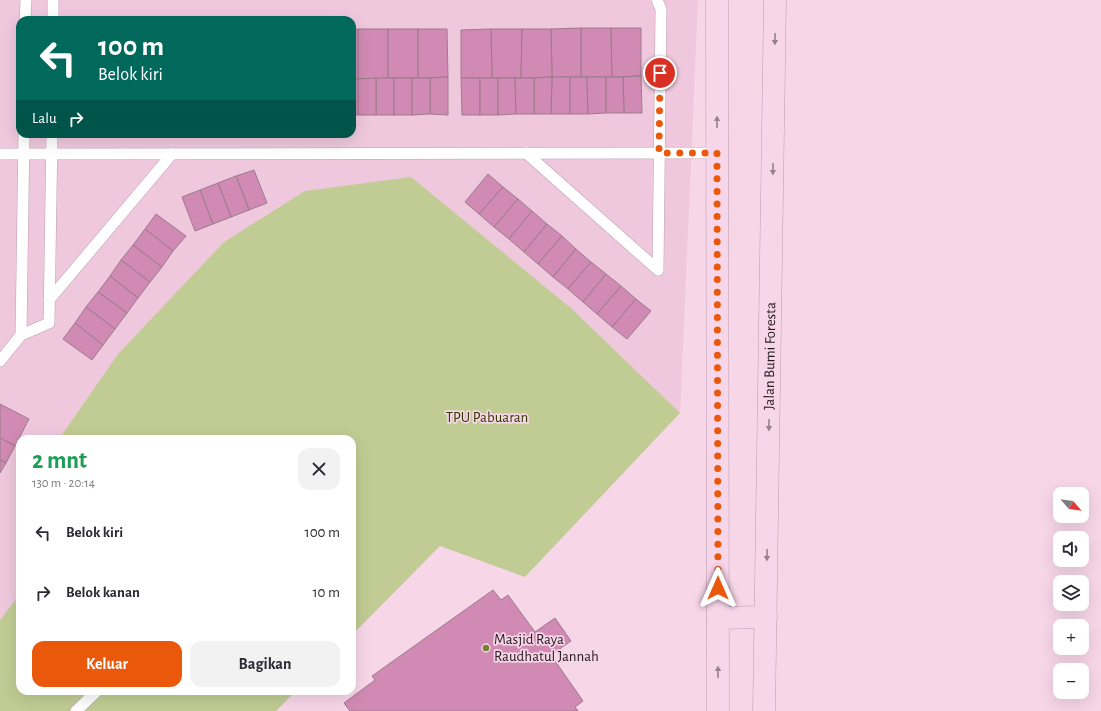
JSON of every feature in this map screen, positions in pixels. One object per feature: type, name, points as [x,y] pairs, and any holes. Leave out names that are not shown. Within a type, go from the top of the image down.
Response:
[{"type":"main road","points":[[717,0],[718,711]]},
{"type":"main road","name":"Jalan Bumi Foresta","points":[[764,711],[775,0]]},
{"type":"main road","points":[[718,618],[766,617]]},
{"type":"lane","points":[[25,16],[26,0]]},
{"type":"lane","points":[[53,0],[53,16]]},
{"type":"lane","points":[[526,153],[658,270],[661,9],[657,0]]},
{"type":"lane","points":[[21,335],[24,138]]},
{"type":"lane","points":[[0,361],[21,335],[49,323],[52,138]]},
{"type":"lane","points":[[0,154],[717,153]]},
{"type":"lane","points":[[49,300],[172,154]]},
{"type":"lane","points":[[76,711],[93,695]]},
{"type":"shaded area","points":[[0,0],[698,0],[680,413],[572,309],[411,178],[305,191],[224,242],[118,354],[62,435],[16,435],[16,599],[0,620]]},
{"type":"green space","name":"TPU Pabuaran","points":[[411,177],[572,309],[680,413],[525,577],[440,546],[356,631],[356,435],[62,435],[118,354],[224,242],[305,191]]},
{"type":"green space","points":[[16,599],[16,695],[292,695],[276,711],[0,711],[0,620]]},
{"type":"building","points":[[581,28],[611,28],[612,77],[581,77]]},
{"type":"building","points":[[581,28],[581,77],[552,77],[551,29]]},
{"type":"building","points":[[611,28],[641,28],[641,76],[612,77]]},
{"type":"building","points":[[356,29],[358,29],[358,79],[356,79]]},
{"type":"building","points":[[358,29],[388,29],[388,78],[358,79]]},
{"type":"building","points":[[388,29],[418,29],[418,78],[388,78]]},
{"type":"building","points":[[418,29],[447,29],[448,77],[418,78]]},
{"type":"building","points":[[491,29],[522,29],[521,78],[492,78]]},
{"type":"building","points":[[491,29],[492,78],[461,78],[461,30]]},
{"type":"building","points":[[522,29],[551,29],[552,77],[521,78]]},
{"type":"building","points":[[641,76],[642,113],[624,113],[623,77]]},
{"type":"building","points":[[448,77],[448,115],[430,114],[430,78]]},
{"type":"building","points":[[552,77],[570,77],[570,114],[551,114]]},
{"type":"building","points":[[552,77],[551,114],[534,114],[534,78]]},
{"type":"building","points":[[570,77],[587,77],[588,114],[570,114]]},
{"type":"building","points":[[587,77],[606,77],[606,113],[588,114]]},
{"type":"building","points":[[606,77],[623,77],[624,113],[606,113]]},
{"type":"building","points":[[376,78],[394,78],[394,115],[376,115]]},
{"type":"building","points":[[376,78],[376,115],[358,115],[358,79]]},
{"type":"building","points":[[394,78],[412,78],[412,115],[394,115]]},
{"type":"building","points":[[412,78],[430,78],[430,114],[412,115]]},
{"type":"building","points":[[461,78],[480,78],[480,115],[462,115]]},
{"type":"building","points":[[480,78],[498,78],[498,115],[480,115]]},
{"type":"building","points":[[498,78],[515,78],[516,114],[498,115]]},
{"type":"building","points":[[515,78],[534,78],[534,114],[516,114]]},
{"type":"building","points":[[356,79],[358,79],[358,115],[356,115]]},
{"type":"building","points":[[254,170],[267,203],[249,210],[236,176]]},
{"type":"building","points":[[488,174],[503,187],[479,214],[465,202]]},
{"type":"building","points":[[236,176],[249,210],[231,217],[218,183]]},
{"type":"building","points":[[218,183],[231,217],[213,224],[200,190]]},
{"type":"building","points":[[503,187],[518,199],[494,227],[479,214]]},
{"type":"building","points":[[200,190],[213,224],[195,231],[182,197]]},
{"type":"building","points":[[518,199],[532,211],[509,239],[494,227]]},
{"type":"building","points":[[532,211],[547,224],[524,252],[509,239]]},
{"type":"building","points":[[156,214],[186,236],[173,251],[145,229]]},
{"type":"building","points":[[547,224],[562,236],[538,264],[524,252]]},
{"type":"building","points":[[145,229],[173,251],[162,267],[133,245]]},
{"type":"building","points":[[562,236],[576,249],[553,277],[538,264]]},
{"type":"building","points":[[133,245],[162,267],[150,282],[121,260]]},
{"type":"building","points":[[576,249],[591,262],[568,289],[553,277]]},
{"type":"building","points":[[121,260],[150,282],[138,298],[110,276]]},
{"type":"building","points":[[591,262],[606,274],[583,302],[568,289]]},
{"type":"building","points":[[606,274],[621,286],[597,314],[583,302]]},
{"type":"building","points":[[110,276],[138,298],[127,313],[98,292]]},
{"type":"building","points":[[621,286],[636,299],[612,327],[597,314]]},
{"type":"building","points":[[98,292],[127,313],[115,329],[86,307]]},
{"type":"building","points":[[636,299],[651,311],[627,339],[612,327]]},
{"type":"building","points":[[86,307],[115,329],[103,345],[75,323]]},
{"type":"building","points":[[75,323],[103,345],[92,360],[63,339]]},
{"type":"building","points":[[0,404],[29,419],[21,435],[16,435],[15,446],[0,438]]},
{"type":"building","points":[[0,438],[15,446],[6,463],[0,460]]},
{"type":"building","points":[[0,460],[6,463],[0,473]]},
{"type":"building","name":"Masjid Raya Raudhatul Jannah","points":[[493,590],[501,600],[508,595],[535,632],[555,618],[571,641],[551,655],[583,701],[575,707],[578,711],[350,711],[344,703],[375,680],[372,676]]},
{"type":"place","name":"Masjid Raya Raudhatul Jannah","points":[[486,648]]},
{"type":"route","points":[[660,73],[659,153],[717,153],[718,588]]}]
